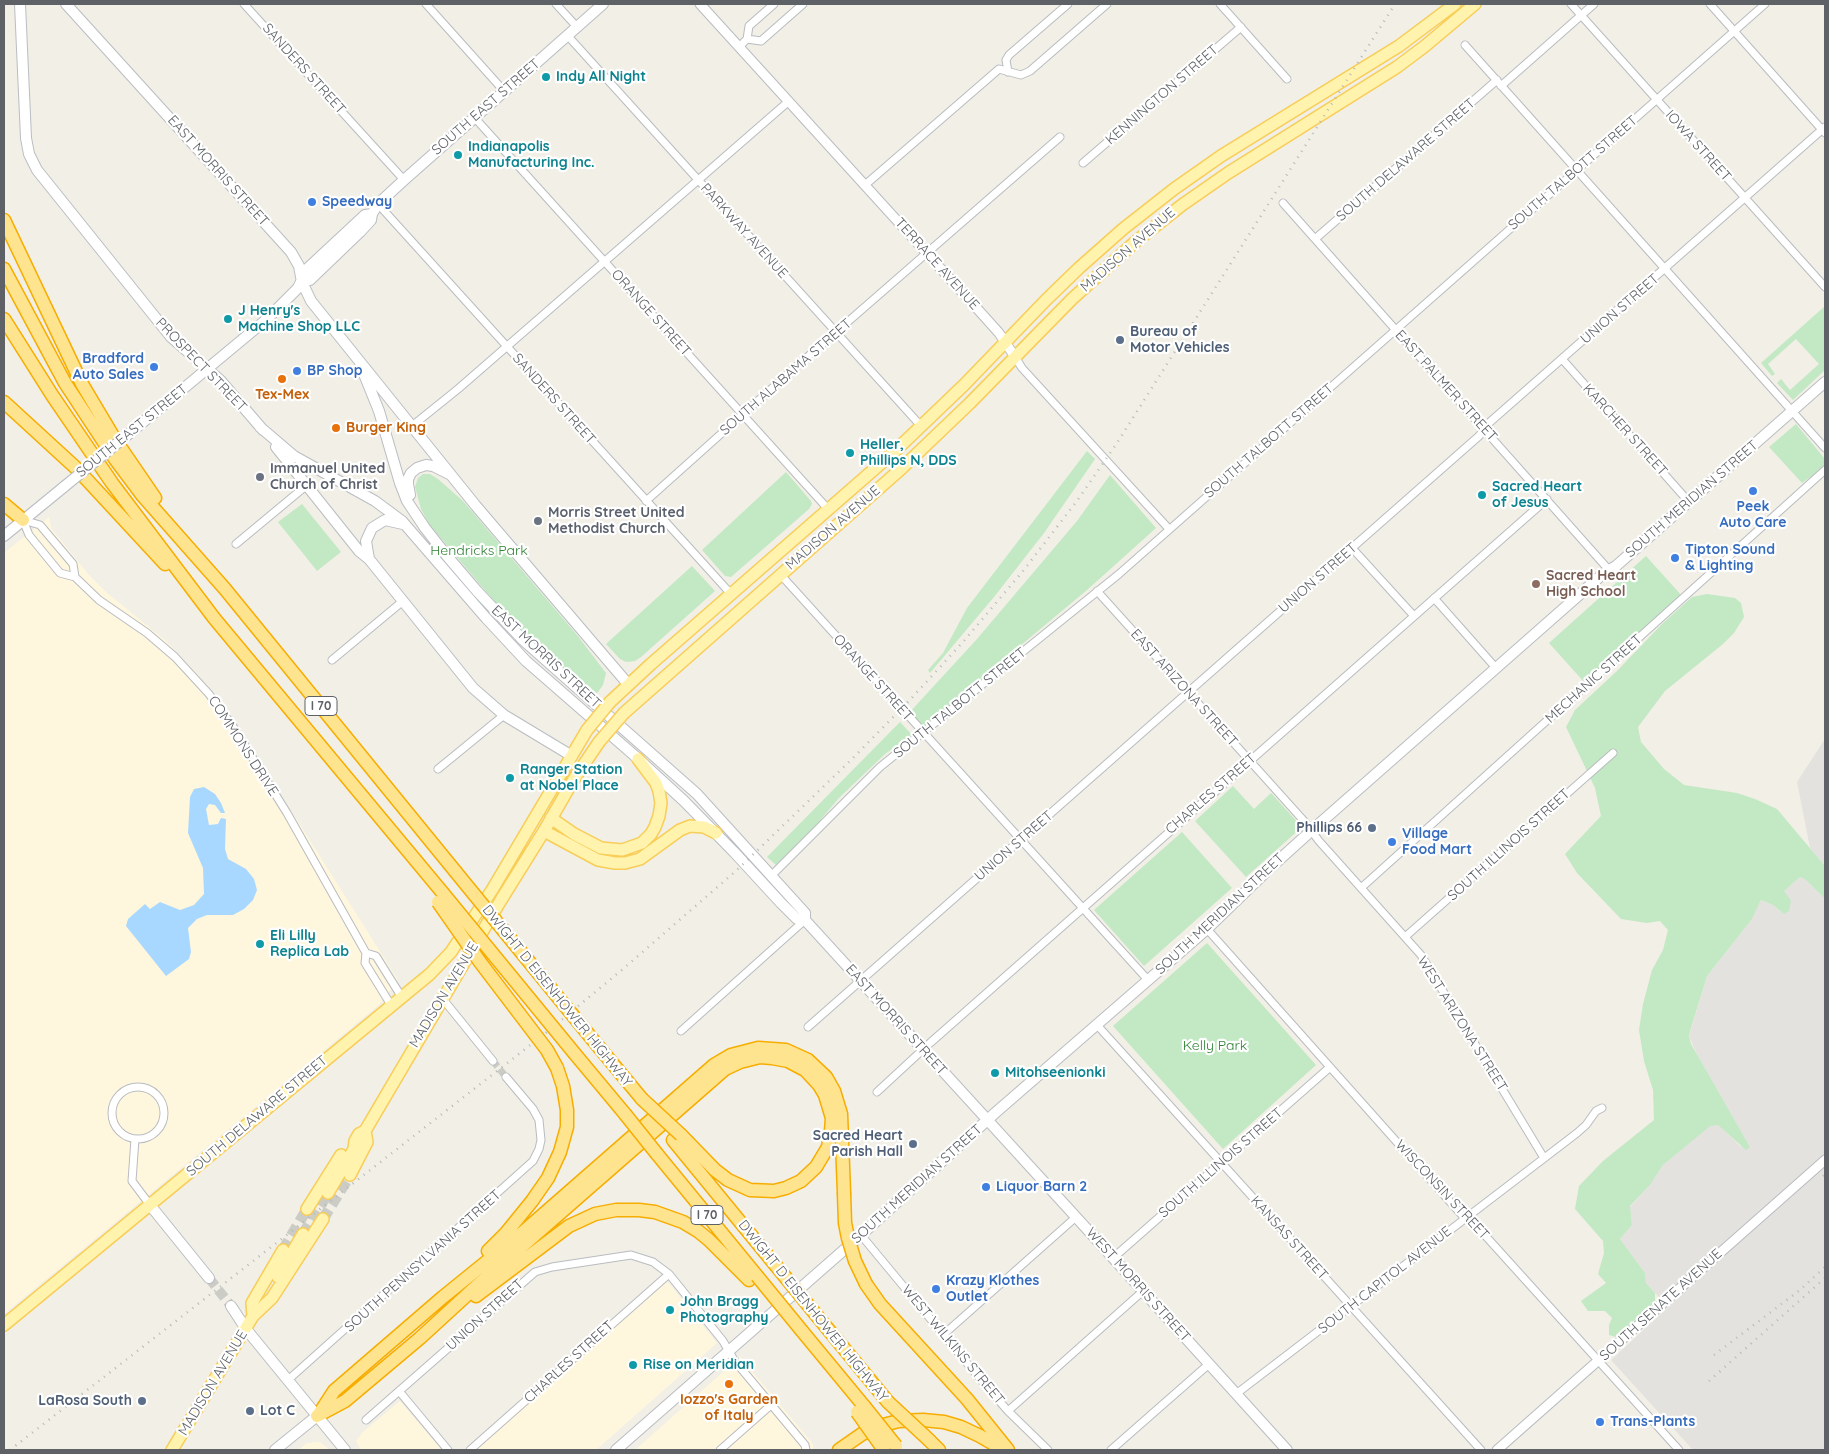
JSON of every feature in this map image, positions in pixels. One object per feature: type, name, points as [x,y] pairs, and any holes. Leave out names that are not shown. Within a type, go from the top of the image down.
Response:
[{"type":"highway","points":[[4,220],[91,400],[185,544]]},
{"type":"highway","name":"I 70","points":[[4,269],[49,355],[95,430],[142,495],[185,544]]},
{"type":"highway","name":"I 70","points":[[4,320],[102,468],[214,618]]},
{"type":"highway","points":[[4,402],[76,468],[214,618]]},
{"type":"highway","points":[[4,504],[23,520]]},
{"type":"highway","name":"DWIGHT D EISENHOWER HIGHWAY","points":[[185,544],[247,616],[593,1040],[677,1138],[773,1262],[888,1402],[925,1444],[939,1450]]},
{"type":"highway","name":"DWIGHT D EISENHOWER HIGHWAY","points":[[214,618],[398,841],[440,897],[575,1054],[657,1154],[753,1278],[790,1316],[860,1409],[893,1449]]},
{"type":"highway","points":[[440,897],[480,962],[547,1050],[557,1068],[563,1086],[568,1127],[556,1163],[548,1178],[506,1233],[443,1297]]},
{"type":"highway","points":[[317,1416],[334,1390],[443,1297],[522,1233],[714,1065],[724,1058],[742,1051],[762,1047],[786,1050],[805,1058],[815,1065],[826,1077],[834,1091],[841,1114],[845,1223],[855,1262],[866,1284],[880,1304],[967,1399],[1006,1450]]},
{"type":"highway","points":[[317,1416],[345,1401],[420,1338],[715,1076],[732,1065],[752,1058],[772,1058],[788,1061],[800,1067],[811,1076],[823,1091],[832,1118],[832,1132],[828,1147],[816,1167],[794,1185],[770,1191],[750,1190],[728,1180],[677,1138]]},
{"type":"highway","points":[[420,1338],[565,1229],[587,1217],[612,1210],[655,1212],[683,1222],[698,1231],[753,1278]]},
{"type":"highway","points":[[839,1450],[862,1434],[883,1425],[899,1421],[923,1420],[944,1422],[960,1427],[1006,1450]]},
{"type":"main road","name":"PROSPECT STREET","points":[[20,4],[26,131],[29,154],[33,165],[47,185],[170,336],[220,380],[260,427],[360,552],[369,559],[473,688],[504,715],[572,756]]},
{"type":"main road","name":"EAST MORRIS STREET","points":[[66,4],[291,252],[299,266],[302,282],[308,297],[493,526],[628,684]]},
{"type":"main road","name":"SOUTH EAST STREET","points":[[4,536],[266,319],[302,282],[310,280],[371,220],[378,204],[603,4]]},
{"type":"main road","name":"MADISON AVENUE","points":[[492,890],[587,730],[610,702],[628,684],[921,426],[1078,268],[1167,194],[1221,156],[1399,46],[1455,4]]},
{"type":"main road","name":"MADISON AVENUE","points":[[328,1193],[354,1149],[355,1141],[359,1134],[365,1131],[442,998],[574,779],[599,742],[624,713],[902,468],[1105,268],[1182,205],[1266,148],[1384,76],[1425,46],[1475,4]]},
{"type":"main road","name":"EAST MORRIS STREET","points":[[350,350],[375,397],[404,495],[425,528],[477,592],[517,634],[696,794],[805,913],[805,920]]},
{"type":"main road","name":"SOUTH MERIDIAN STREET","points":[[616,1450],[861,1235],[987,1120],[1207,929],[1311,830],[1825,382]]},
{"type":"main road","name":"EAST MORRIS STREET","points":[[260,427],[294,456],[375,501],[389,510],[408,528],[526,661],[638,759],[716,833],[797,919],[805,920],[987,1120]]},
{"type":"main road","points":[[425,528],[411,500],[408,484],[411,473],[417,468],[426,465],[433,466],[452,475]]},
{"type":"main road","points":[[369,559],[366,541],[368,534],[375,525],[381,521],[389,520],[403,524],[408,528]]},
{"type":"main road","points":[[551,818],[574,834],[601,848],[622,850],[642,843],[652,834],[659,816],[661,803],[656,784],[638,759]]},
{"type":"main road","points":[[544,831],[598,860],[620,864],[640,859],[685,828],[694,826],[704,827],[716,833]]},
{"type":"main road","name":"SOUTH DELAWARE STREET","points":[[4,1325],[391,1004],[430,974],[451,952],[492,890]]},
{"type":"main road","name":"WEST MORRIS STREET","points":[[987,1120],[1287,1450]]},
{"type":"main road","name":"MADISON AVENUE","points":[[350,1175],[367,1142],[365,1131]]},
{"type":"main road","name":"MADISON AVENUE","points":[[308,1209],[348,1146],[355,1141]]},
{"type":"main road","points":[[150,1205],[209,1278]]},
{"type":"main road","name":"MADISON AVENUE","points":[[172,1450],[254,1316],[272,1298],[323,1219]]},
{"type":"main road","name":"MADISON AVENUE","points":[[266,1303],[267,1295],[303,1234]]},
{"type":"main road","name":"MADISON AVENUE","points":[[254,1316],[252,1303],[283,1250]]},
{"type":"main road","points":[[231,1306],[246,1329],[345,1450]]},
{"type":"main road","points":[[275,1450],[317,1416]]},
{"type":"street","name":"SANDERS STREET","points":[[244,4],[404,180]]},
{"type":"street","points":[[426,4],[504,91]]},
{"type":"street","points":[[556,4],[577,27]]},
{"type":"street","name":"TERRACE AVENUE","points":[[700,4],[928,254],[1006,342],[1022,368],[1169,529]]},
{"type":"street","points":[[739,47],[747,39],[749,26],[774,4]]},
{"type":"street","points":[[747,39],[761,40],[803,4]]},
{"type":"street","points":[[1008,72],[1006,60],[1009,55],[1068,4]]},
{"type":"street","points":[[865,185],[999,69],[1021,75],[1030,71],[1107,4]]},
{"type":"street","points":[[1220,4],[1287,79]]},
{"type":"street","name":"IOWA STREET","points":[[1571,4],[1825,287]]},
{"type":"street","name":"SOUTH DELAWARE STREET","points":[[1315,240],[1594,4]]},
{"type":"street","points":[[1710,4],[1824,130]]},
{"type":"street","name":"SOUTH TALBOTT STREET","points":[[772,876],[880,767],[1097,591],[1169,529],[1765,4]]},
{"type":"street","name":"KENNINGTON STREET","points":[[1084,163],[1241,27]]},
{"type":"street","name":"PARKWAY AVENUE","points":[[567,35],[921,426]]},
{"type":"street","points":[[1464,45],[1825,448]]},
{"type":"street","points":[[412,426],[458,389],[788,101]]},
{"type":"street","name":"ORANGE STREET","points":[[474,118],[828,509]]},
{"type":"street","name":"UNION STREET","points":[[808,1027],[1479,436],[1484,429],[1562,359],[1824,130]]},
{"type":"street","points":[[928,254],[1060,136]]},
{"type":"street","name":"SANDERS STREET","points":[[378,204],[731,594]]},
{"type":"street","name":"EAST PALMER STREET","points":[[1283,204],[1609,570]]},
{"type":"street","name":"SOUTH ALABAMA STREET","points":[[646,501],[743,414],[928,254]]},
{"type":"street","name":"KARCHER STREET","points":[[1562,359],[1689,502]]},
{"type":"street","name":"MECHANIC STREET","points":[[1361,888],[1825,470]]},
{"type":"street","points":[[236,544],[307,485]]},
{"type":"street","name":"CHARLES STREET","points":[[877,1092],[1082,908],[1547,499]]},
{"type":"street","points":[[23,520],[40,525],[73,564],[75,577],[60,573],[29,535],[23,520]]},
{"type":"street","points":[[1352,548],[1414,616]]},
{"type":"street","name":"ORANGE STREET","points":[[780,574],[1148,980]]},
{"type":"street","name":"COMMONS DRIVE","points":[[75,577],[99,600],[147,633],[162,646],[184,666],[217,704],[287,813],[366,952]]},
{"type":"street","name":"EAST ARIZONA STREET","points":[[1097,591],[1311,830]]},
{"type":"street","points":[[1434,598],[1496,668]]},
{"type":"street","points":[[332,660],[403,601]]},
{"type":"street","points":[[438,769],[504,715]]},
{"type":"street","name":"SOUTH ILLINOIS STREET","points":[[1405,937],[1613,753]]},
{"type":"street","name":"WEST ARIZONA STREET","points":[[1311,830],[1424,960],[1544,1158]]},
{"type":"street","points":[[681,1031],[805,920]]},
{"type":"street","name":"WISCONSIN STREET","points":[[1207,929],[1329,1068],[1466,1218],[1473,1222],[1679,1450]]},
{"type":"street","points":[[391,1004],[365,963],[366,952],[376,956],[401,996]]},
{"type":"street","points":[[442,998],[493,1061]]},
{"type":"street","name":"KANSAS STREET","points":[[1097,1025],[1481,1450]]},
{"type":"street","name":"SOUTH ILLINOIS STREET","points":[[1113,1258],[1329,1068]]},
{"type":"street","name":"SOUTH PENNSYLVANIA STREET","points":[[288,1380],[526,1168],[539,1149],[541,1132],[539,1120],[533,1109],[506,1077]]},
{"type":"street","points":[[135,1087],[142,1087],[152,1091],[160,1099],[163,1105],[164,1116],[160,1127],[154,1134],[145,1138],[135,1139],[124,1135],[117,1129],[113,1120],[112,1108],[117,1098],[125,1091],[135,1087]]},
{"type":"street","name":"SOUTH CAPITOL AVENUE","points":[[1236,1394],[1544,1158],[1581,1129],[1596,1111],[1602,1108]]},
{"type":"street","points":[[135,1139],[132,1181],[150,1205]]},
{"type":"street","name":"SOUTH SENATE AVENUE","points":[[1497,1450],[1825,1160]]},
{"type":"street","points":[[943,1335],[1076,1217]]},
{"type":"street","name":"WEST WILKINS STREET","points":[[861,1235],[1008,1411],[1048,1450]]},
{"type":"street","name":"UNION STREET","points":[[366,1420],[535,1272],[552,1267],[627,1255],[649,1260],[669,1274]]},
{"type":"street","points":[[669,1274],[723,1341],[729,1352],[805,1445],[806,1450]]},
{"type":"street","name":"CHARLES STREET","points":[[470,1450],[669,1274]]},
{"type":"street","points":[[1008,1411],[1143,1291]]},
{"type":"street","points":[[1112,1450],[1209,1364]]},
{"type":"street","points":[[399,1392],[448,1450]]},
{"type":"street","points":[[720,1450],[771,1404]]},
{"type":"shaded area","points":[[49,517],[51,528],[88,574],[106,592],[166,641],[224,704],[398,980],[379,1005],[4,1314],[4,553]]},
{"type":"shaded area","points":[[1825,739],[1825,866],[1810,848],[1797,782]]},
{"type":"shaded area","points":[[1800,877],[1806,880],[1825,899],[1825,1450],[1693,1450],[1611,1360],[1668,1307],[1646,1283],[1645,1273],[1620,1239],[1632,1225],[1630,1207],[1650,1185],[1663,1165],[1703,1130],[1718,1124],[1740,1146],[1750,1147],[1698,1057],[1689,1036],[1707,976],[1752,919],[1761,900],[1773,905],[1784,914],[1784,891]]},
{"type":"shaded area","points":[[667,1281],[717,1343],[596,1450],[476,1450]]},
{"type":"shaded area","points":[[740,1357],[813,1444],[813,1450],[635,1450]]},
{"type":"shaded area","points":[[400,1401],[442,1450],[361,1450],[356,1441],[363,1432]]},
{"type":"shaded area","points":[[320,1442],[330,1450],[298,1450],[307,1443]]},
{"type":"green space","points":[[1825,306],[1825,370],[1793,400],[1777,383],[1781,379],[1790,390],[1819,364],[1796,339],[1768,364],[1775,374],[1772,376],[1761,363]]},
{"type":"green space","points":[[1796,424],[1825,459],[1825,467],[1802,483],[1769,447]]},
{"type":"green space","points":[[1087,451],[1095,459],[1044,533],[994,597],[930,673],[928,670],[943,653],[967,608]]},
{"type":"green space","points":[[786,472],[812,504],[809,509],[731,577],[725,576],[702,550]]},
{"type":"green space","name":"Hendricks Park","points":[[423,474],[430,474],[438,479],[463,501],[577,635],[606,673],[603,685],[595,696],[499,607],[429,524],[421,509],[415,487],[418,478]]},
{"type":"green space","points":[[1110,475],[1156,528],[1087,590],[923,727],[909,713],[977,639],[1077,521]]},
{"type":"green space","points":[[302,504],[341,552],[317,571],[278,522]]},
{"type":"green space","points":[[1646,556],[1682,596],[1585,683],[1549,643]]},
{"type":"green space","points":[[692,566],[715,591],[641,657],[635,661],[626,662],[620,659],[606,644]]},
{"type":"green space","points":[[1707,594],[1735,598],[1741,603],[1744,617],[1734,633],[1723,644],[1665,691],[1638,727],[1641,742],[1664,769],[1684,785],[1737,793],[1777,809],[1825,866],[1825,899],[1806,880],[1800,877],[1784,891],[1791,901],[1789,911],[1784,914],[1773,905],[1761,900],[1752,919],[1707,976],[1689,1036],[1691,1044],[1750,1147],[1746,1150],[1718,1125],[1710,1126],[1663,1165],[1650,1185],[1630,1206],[1632,1225],[1620,1239],[1645,1273],[1646,1283],[1655,1293],[1655,1302],[1616,1337],[1609,1335],[1609,1325],[1612,1318],[1605,1311],[1588,1311],[1581,1301],[1606,1283],[1598,1274],[1604,1253],[1603,1241],[1575,1209],[1579,1186],[1603,1161],[1654,1120],[1653,1090],[1644,1061],[1639,1030],[1643,1004],[1652,970],[1663,950],[1668,930],[1660,921],[1647,923],[1621,919],[1577,873],[1565,854],[1601,816],[1595,788],[1566,727],[1575,710],[1617,671],[1662,624],[1692,597]]},
{"type":"green space","points":[[900,722],[912,735],[885,754],[839,798],[816,825],[776,865],[767,857]]},
{"type":"green space","points":[[1233,786],[1254,809],[1271,793],[1302,827],[1246,877],[1195,821]]},
{"type":"green space","points":[[1182,832],[1232,888],[1144,966],[1094,910]]},
{"type":"green space","name":"Kelly Park","points":[[1207,943],[1316,1065],[1223,1149],[1113,1026]]},
{"type":"water","points":[[204,787],[215,794],[225,813],[221,813],[215,805],[209,804],[206,809],[209,825],[218,824],[221,818],[226,819],[225,849],[228,859],[246,869],[254,879],[257,890],[253,900],[244,909],[233,915],[207,915],[197,919],[188,928],[191,952],[189,959],[166,976],[126,926],[128,919],[145,904],[150,909],[160,902],[180,910],[194,905],[204,894],[203,868],[188,833],[190,797],[194,789]]},
{"type":"tunnel","points":[[493,1061],[506,1077]]},
{"type":"tunnel","points":[[323,1219],[350,1175]]},
{"type":"tunnel","points":[[303,1234],[328,1193]]},
{"type":"tunnel","points":[[283,1250],[307,1209]]},
{"type":"tunnel","points":[[209,1278],[231,1306]]},
{"type":"railway","points":[[10,1450],[547,1032],[623,969],[737,870],[908,702],[963,642],[1023,571],[1077,501],[1117,443],[1395,4]]},
{"type":"railway","points":[[1714,1355],[1800,1290],[1825,1267]]},
{"type":"railway","points":[[1709,1381],[1825,1278]]},
{"type":"place","name":"Indy All Night","points":[[546,77]]},
{"type":"place","name":"Indianapolis Manufacturing Inc.","points":[[458,155]]},
{"type":"place","name":"Speedway","points":[[312,202]]},
{"type":"place","name":"J Henry's Machine Shop LLC","points":[[228,319]]},
{"type":"place","name":"Bureau of Motor Vehicles","points":[[1120,340]]},
{"type":"place","name":"Bradford Auto Sales","points":[[154,367]]},
{"type":"place","name":"BP Shop","points":[[297,371]]},
{"type":"place","name":"Tex-Mex","points":[[282,379]]},
{"type":"place","name":"Burger King","points":[[336,428]]},
{"type":"place","name":"Heller, Phillips N, DDS","points":[[850,453]]},
{"type":"place","name":"Immanuel United Church of Christ","points":[[260,477]]},
{"type":"place","name":"Peek Auto Care","points":[[1753,491]]},
{"type":"place","name":"Sacred Heart of Jesus","points":[[1482,495]]},
{"type":"place","name":"Morris Street United Methodist Church","points":[[538,521]]},
{"type":"place","name":"Tipton Sound & Lighting","points":[[1675,558]]},
{"type":"place","name":"Sacred Heart High School","points":[[1536,584]]},
{"type":"place","name":"Ranger Station at Nobel Place","points":[[510,778]]},
{"type":"place","name":"Phillips 66","points":[[1372,828]]},
{"type":"place","name":"Village Food Mart","points":[[1392,842]]},
{"type":"place","name":"Eli Lilly Replica Lab","points":[[260,944]]},
{"type":"place","name":"Mitohseenionki","points":[[995,1073]]},
{"type":"place","name":"Sacred Heart Parish Hall","points":[[913,1144]]},
{"type":"place","name":"Liquor Barn 2","points":[[986,1187]]},
{"type":"place","name":"Krazy Klothes Outlet","points":[[936,1289]]},
{"type":"place","name":"John Bragg Photography","points":[[670,1310]]},
{"type":"place","name":"Rise on Meridian","points":[[633,1365]]},
{"type":"place","name":"Iozzo's Garden of Italy","points":[[729,1384]]},
{"type":"place","name":"LaRosa South","points":[[142,1401]]},
{"type":"place","name":"Lot C","points":[[250,1411]]},
{"type":"place","name":"Trans-Plants","points":[[1600,1422]]}]
